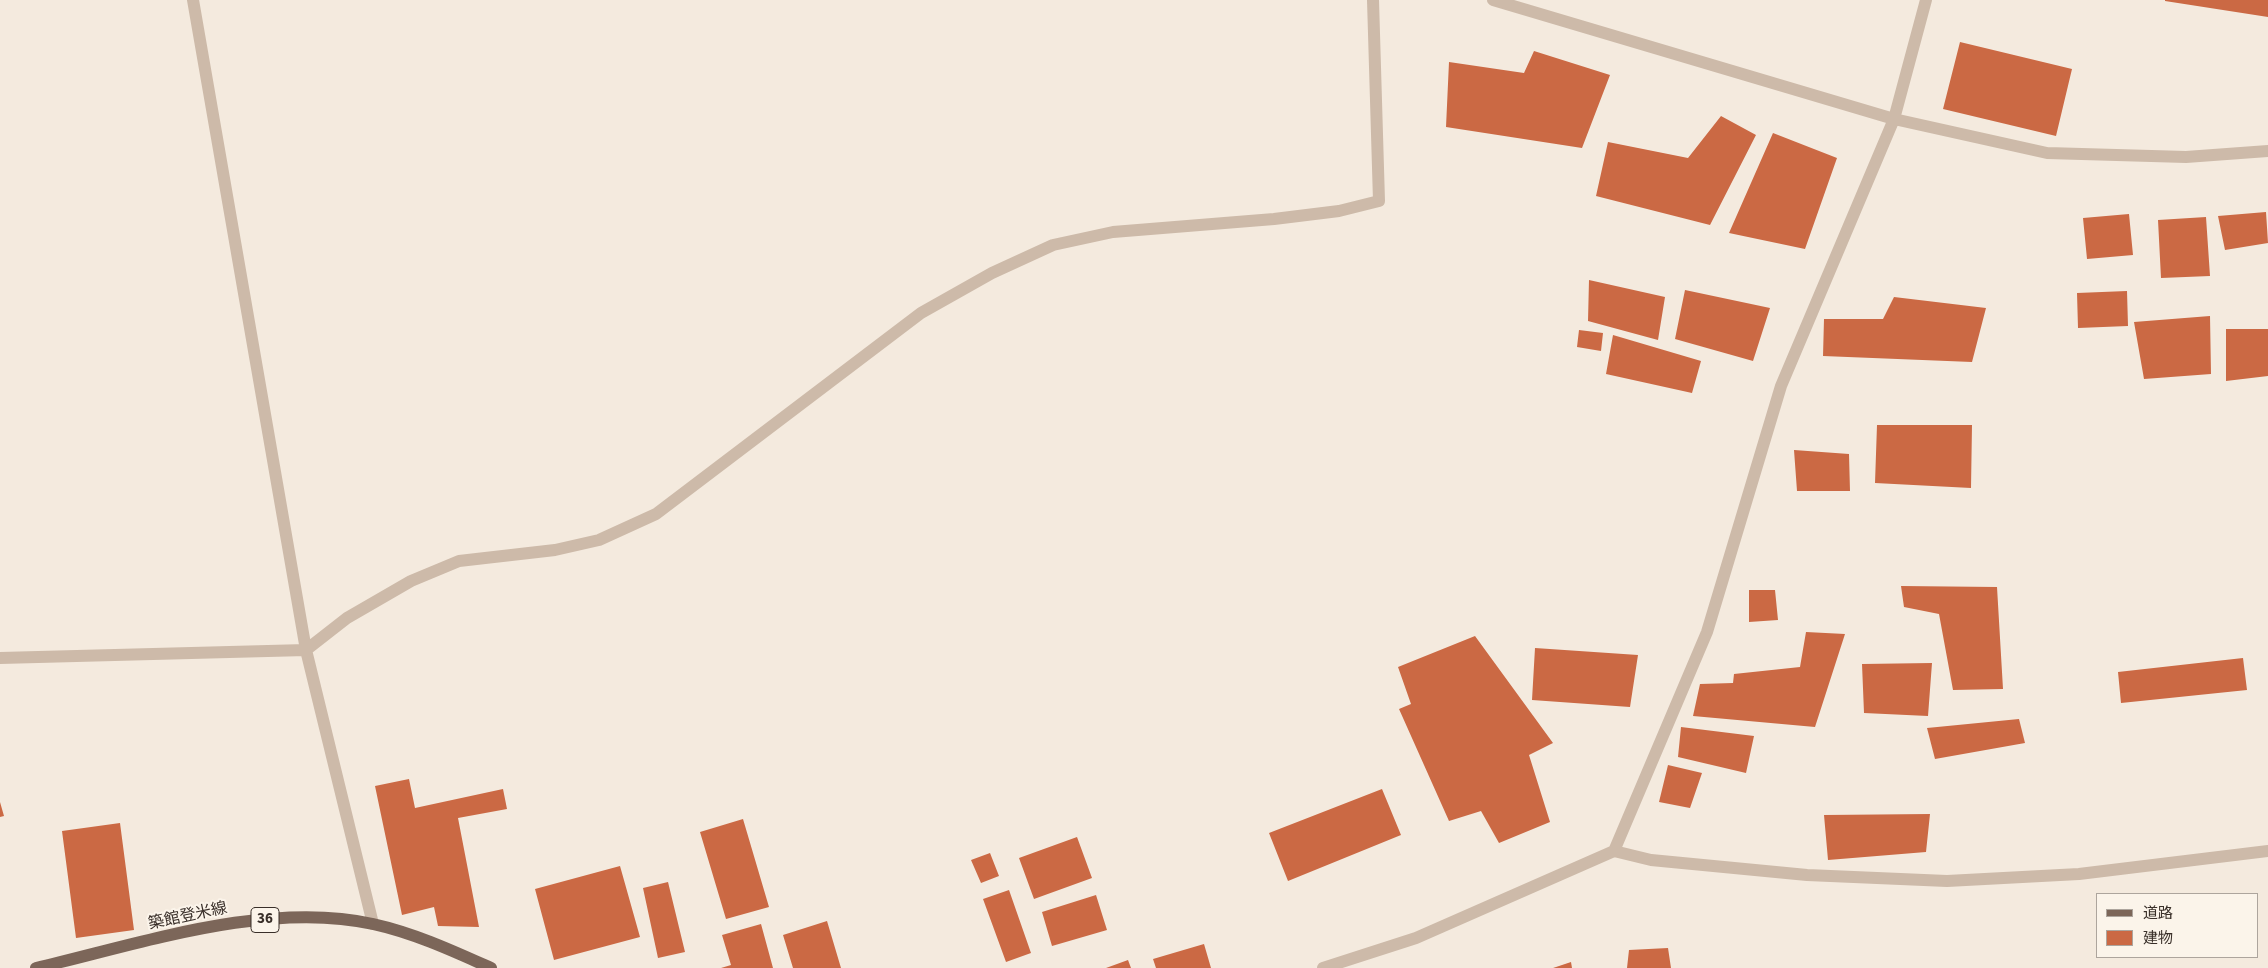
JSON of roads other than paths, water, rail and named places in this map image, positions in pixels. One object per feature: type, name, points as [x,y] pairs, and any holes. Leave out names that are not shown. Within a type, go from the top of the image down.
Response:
[{"type":"main road","name":"築館登米線","points":[[36,968],[196,930],[243,922],[289,918],[337,918],[373,924],[413,935],[491,968]]},
{"type":"street","points":[[193,0],[306,650],[373,924]]},
{"type":"street","points":[[0,658],[306,650],[355,614],[411,581],[459,561],[555,550],[599,540],[656,514],[921,313],[992,272],[1053,245],[1113,232],[1274,219],[1339,211],[1379,201],[1373,0]]},
{"type":"street","points":[[1494,0],[1894,119],[2047,153],[2186,157],[2268,151]]},
{"type":"street","points":[[1614,850],[1707,632],[1781,386],[1894,119],[1926,0]]},
{"type":"street","points":[[1323,968],[1416,938],[1614,850],[1651,860],[1807,875],[1947,881],[2079,874],[2268,852]]}]
